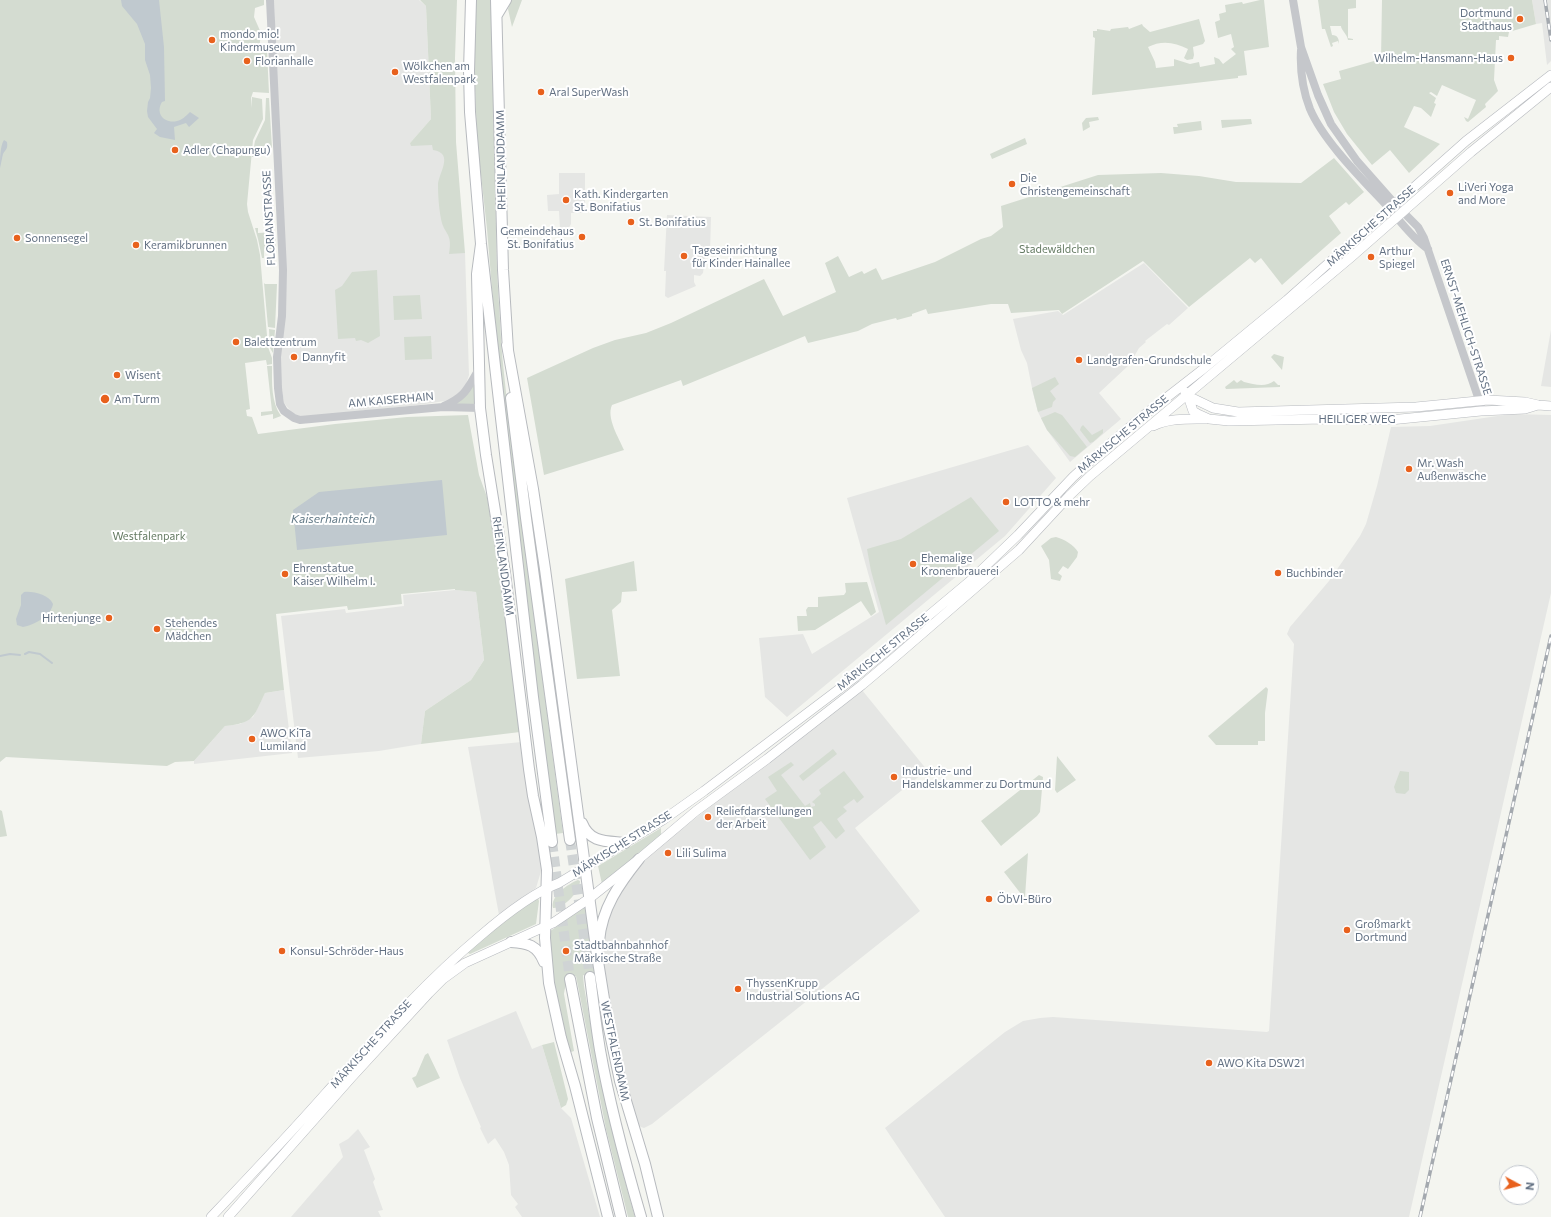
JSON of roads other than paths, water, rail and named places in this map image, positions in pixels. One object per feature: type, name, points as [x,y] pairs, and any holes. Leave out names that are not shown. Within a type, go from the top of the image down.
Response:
[{"type":"main road","name":"RHEINLANDDAMM","points":[[471,0],[469,71],[470,112],[481,244],[533,697],[552,842]]},
{"type":"main road","name":"RHEINLANDDAMM","points":[[496,0],[503,270],[512,411],[570,840]]},
{"type":"main road","points":[[497,16],[506,0]]},
{"type":"main road","name":"MÄRKISCHE STRASSE","points":[[211,1217],[268,1158],[365,1050],[438,973],[493,925],[547,887],[559,883],[663,820],[851,680],[970,581],[1018,535],[1083,467],[1139,419],[1303,286],[1466,141],[1551,75]]},
{"type":"main road","name":"MÄRKISCHE STRASSE","points":[[228,1217],[283,1154],[436,986],[465,963],[553,923],[590,898],[696,811],[756,767],[862,685],[1018,550],[1069,496],[1124,448],[1188,396],[1400,215],[1470,152],[1551,88]]},
{"type":"main road","name":"RHEINLANDDAMM","points":[[481,244],[477,274],[480,408],[506,580],[529,769],[544,852],[547,887],[545,926]]},
{"type":"main road","name":"RHEINLANDDAMM","points":[[508,345],[545,569],[588,882]]},
{"type":"main road","name":"HEILIGER WEG","points":[[1181,386],[1188,396],[1193,410],[1209,419],[1390,420],[1482,411],[1525,409],[1538,405]]},
{"type":"main road","name":"HEILIGER WEG","points":[[1188,396],[1213,408],[1238,412],[1416,407],[1480,401],[1525,402],[1551,406]]},
{"type":"main road","points":[[1147,430],[1161,423],[1182,420],[1209,419]]},
{"type":"main road","points":[[577,807],[582,824],[591,836],[603,841],[625,843]]},
{"type":"main road","points":[[663,820],[666,835]]},
{"type":"main road","points":[[597,955],[600,930],[606,910],[618,886],[639,859]]},
{"type":"main road","name":"WESTFALENDAMM","points":[[588,882],[597,955],[608,1024],[620,1081],[645,1164],[658,1217]]},
{"type":"main road","points":[[545,926],[547,968],[558,1026],[577,1093],[608,1217]]},
{"type":"main road","points":[[511,942],[527,944],[537,950],[547,968]]},
{"type":"main road","name":"WESTFALENDAMM","points":[[590,977],[600,1050],[611,1104],[641,1217]]},
{"type":"main road","points":[[570,979],[597,1118],[621,1217]]},
{"type":"street","name":"FLORIANSTRASSE","points":[[270,0],[283,270],[282,316],[277,357],[278,388],[280,404],[284,411],[294,418],[304,419]]},
{"type":"street","points":[[1293,0],[1301,47],[1322,105],[1339,137],[1392,207]]},
{"type":"street","points":[[1301,47],[1300,64],[1307,99],[1311,110],[1329,140],[1392,207]]},
{"type":"street","points":[[1307,99],[1322,105]]},
{"type":"street","points":[[1311,110],[1322,105]]},
{"type":"street","name":"ERNST-MEHLICH-STRASSE","points":[[1392,207],[1429,250],[1480,401],[1482,411]]},
{"type":"street","points":[[443,407],[462,396],[479,369]]},
{"type":"street","name":"AM KAISERHAIN","points":[[304,419],[443,407],[480,408]]},
{"type":"water","points":[[121,0],[159,0],[164,47],[165,101],[162,102],[160,106],[160,114],[168,121],[181,120],[190,112],[199,118],[189,127],[186,123],[174,127],[175,140],[160,137],[154,133],[157,129],[148,117],[147,111],[151,88],[150,75],[145,60],[145,44],[137,24],[122,6]]},
{"type":"water","points":[[4,140],[7,142],[7,146],[3,154],[0,168],[1,149]]},
{"type":"water","name":"Kaiserhainteich","points":[[442,480],[447,535],[297,550],[293,510],[319,492]]},
{"type":"water","points":[[24,592],[41,594],[48,598],[53,604],[46,616],[23,627],[17,625],[16,619],[21,605],[21,595]]},
{"type":"waterway","points":[[25,654],[29,652],[40,654],[52,663]]},
{"type":"waterway","points":[[0,656],[10,654],[20,655]]},
{"type":"tunnel","points":[[570,840],[590,977]]},
{"type":"tunnel","points":[[552,842],[570,979]]},
{"type":"railway","points":[[1545,0],[1551,40]]},
{"type":"railway","points":[[1420,1217],[1551,636]]},
{"type":"place","name":"Dortmund Stadthaus","points":[[1520,19]]},
{"type":"place","name":"mondo mio! Kindermuseum","points":[[212,40]]},
{"type":"place","name":"Wilhelm-Hansmann-Haus","points":[[1511,58]]},
{"type":"place","name":"Florianhalle","points":[[247,61]]},
{"type":"place","name":"Wölkchen am Westfalenpark","points":[[395,72]]},
{"type":"place","name":"Aral SuperWash","points":[[541,92]]},
{"type":"place","name":"Adler (Chapungu)","points":[[175,150]]},
{"type":"place","name":"Die Christengemeinschaft","points":[[1012,184]]},
{"type":"place","name":"LiVeri Yoga and More","points":[[1450,193]]},
{"type":"place","name":"Kath. Kindergarten St. Bonifatius","points":[[566,200]]},
{"type":"place","name":"St. Bonifatius","points":[[631,222]]},
{"type":"place","name":"Gemeindehaus St. Bonifatius","points":[[582,237]]},
{"type":"place","name":"Sonnensegel","points":[[17,238]]},
{"type":"place","name":"Keramikbrunnen","points":[[136,245]]},
{"type":"place","name":"Tageseinrichtung für Kinder Hainallee","points":[[684,256]]},
{"type":"place","name":"Arthur Spiegel","points":[[1371,257]]},
{"type":"place","name":"Balettzentrum","points":[[236,342]]},
{"type":"place","name":"Dannyfit","points":[[294,357]]},
{"type":"place","name":"Landgrafen-Grundschule","points":[[1079,360]]},
{"type":"place","name":"Wisent","points":[[117,375]]},
{"type":"place","name":"Am Turm","points":[[105,399]]},
{"type":"place","name":"Mr. Wash Außenwäsche","points":[[1409,469]]},
{"type":"place","name":"LOTTO & mehr","points":[[1006,502]]},
{"type":"place","name":"Ehemalige Kronenbrauerei","points":[[913,564]]},
{"type":"place","name":"Buchbinder","points":[[1278,573]]},
{"type":"place","name":"Ehrenstatue Kaiser Wilhelm I.","points":[[285,574]]},
{"type":"place","name":"Hirtenjunge","points":[[109,618]]},
{"type":"place","name":"Stehendes Mädchen","points":[[157,629]]},
{"type":"place","name":"AWO KiTa Lumiland","points":[[252,739]]},
{"type":"place","name":"Industrie- und Handelskammer zu Dortmund","points":[[894,777]]},
{"type":"place","name":"Reliefdarstellungen der Arbeit","points":[[708,817]]},
{"type":"place","name":"Lili Sulima","points":[[668,853]]},
{"type":"place","name":"ÖbVI-Büro","points":[[989,899]]},
{"type":"place","name":"Großmarkt Dortmund","points":[[1347,930]]},
{"type":"place","name":"Konsul-Schröder-Haus","points":[[282,951]]},
{"type":"place","name":"Stadtbahnbahnhof Märkische Straße","points":[[566,951]]},
{"type":"place","name":"ThyssenKrupp Industrial Solutions AG","points":[[738,989]]},
{"type":"place","name":"AWO Kita DSW21","points":[[1209,1063]]},
{"type":"park label","name":"Stadewäldchen","points":[[1057,249]]},
{"type":"park label","name":"Westfalenpark","points":[[149,536]]}]
